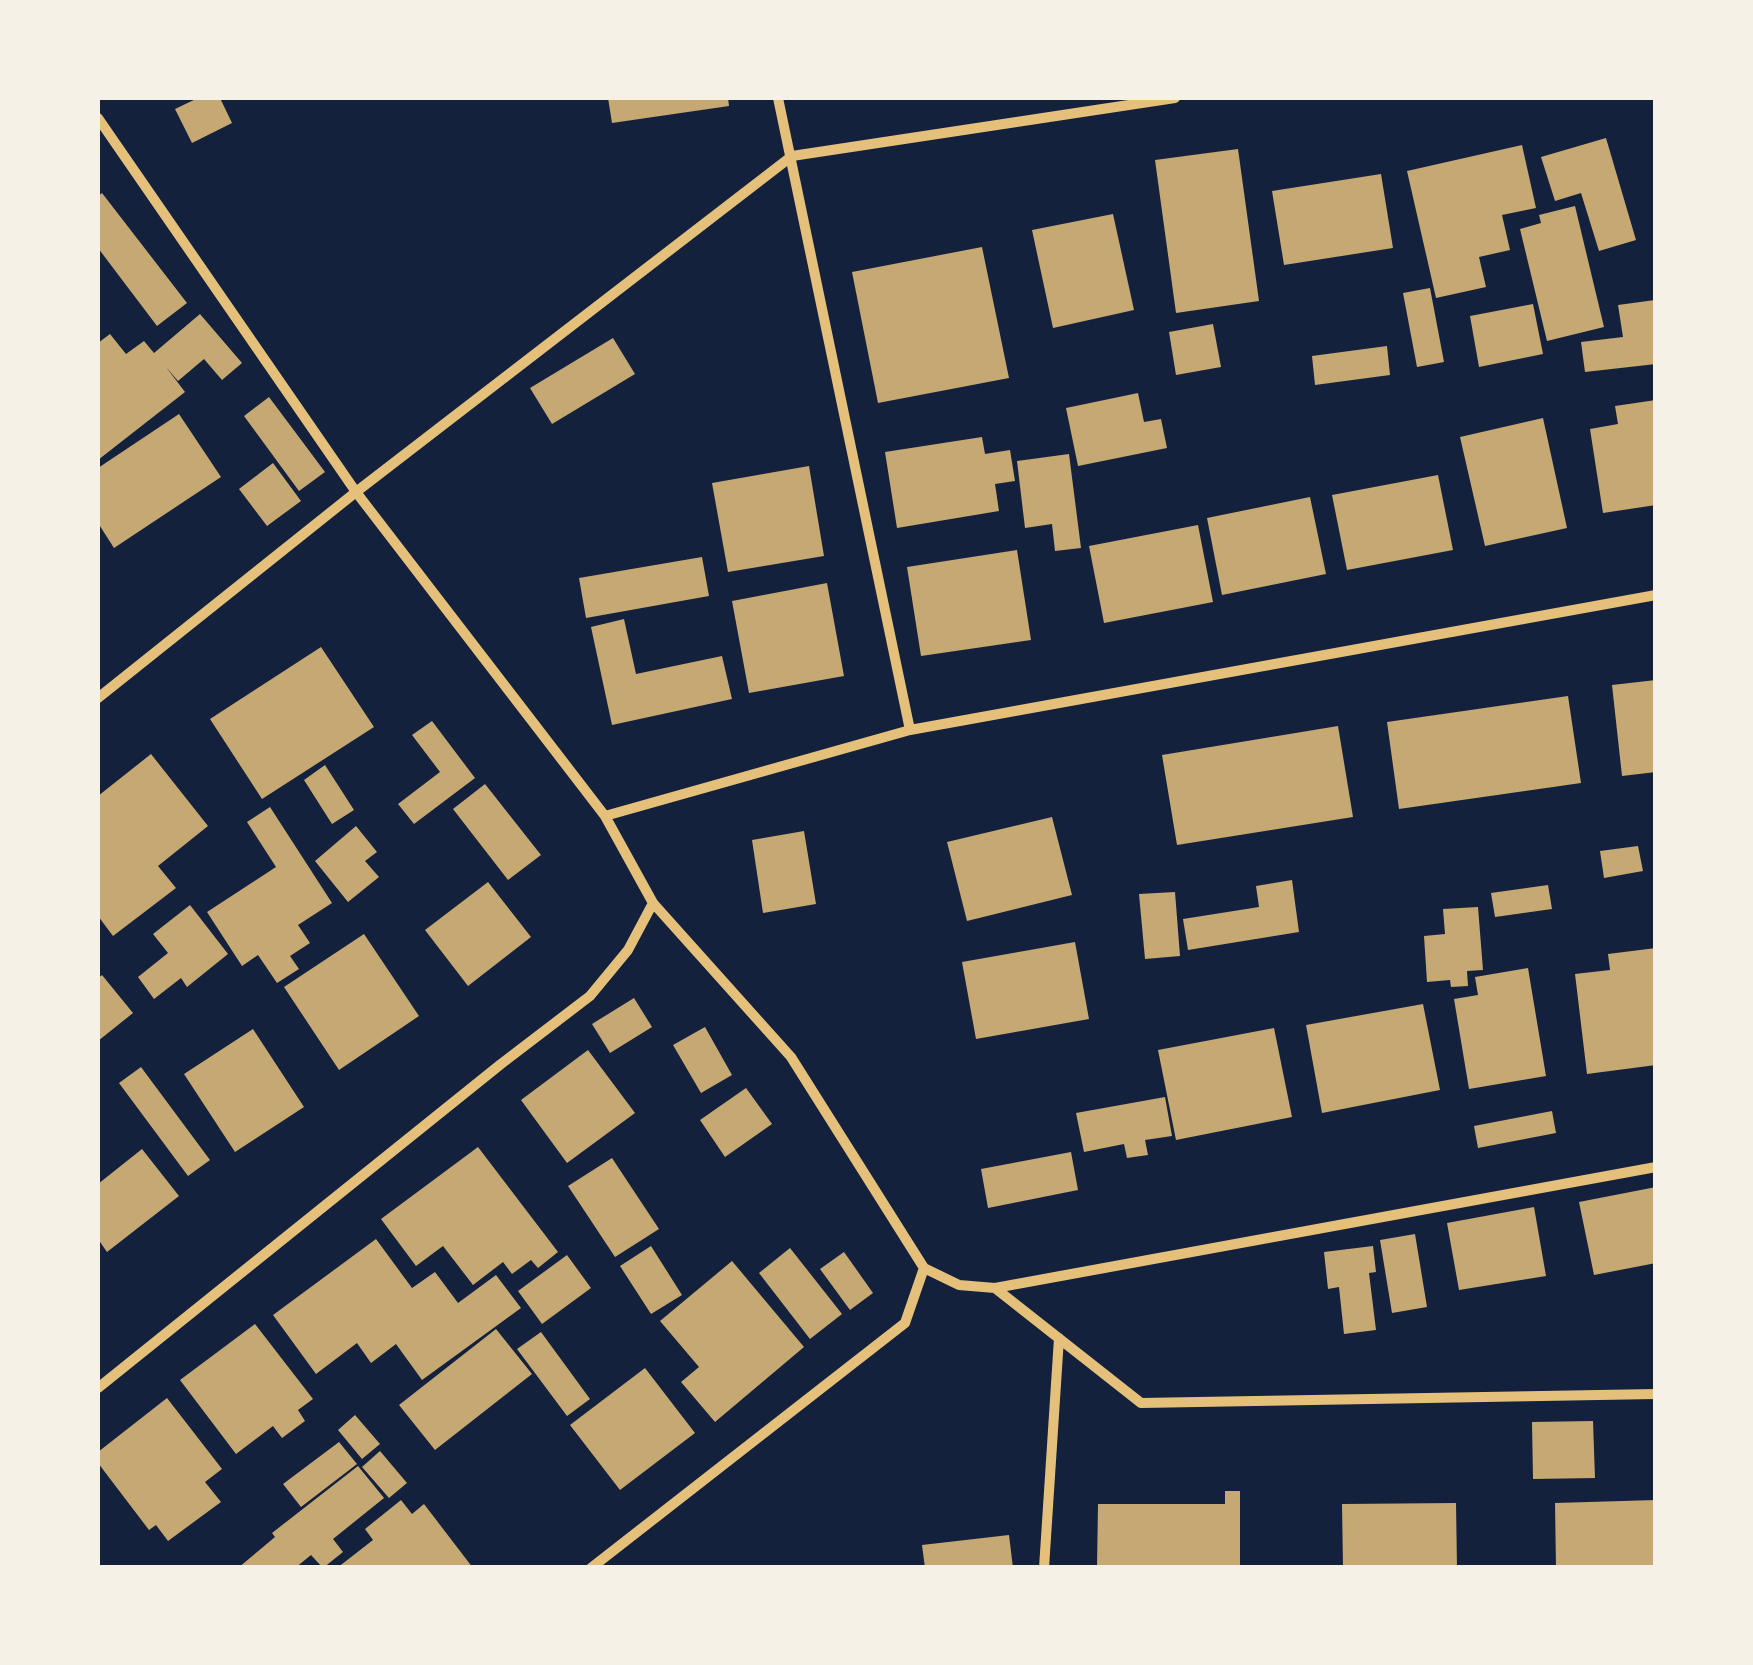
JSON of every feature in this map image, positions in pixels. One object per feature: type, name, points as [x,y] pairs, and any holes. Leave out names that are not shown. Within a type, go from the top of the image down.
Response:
[{"type":"street","points":[[778,98],[910,730]]},
{"type":"street","points":[[98,698],[356,492],[792,156],[1174,98]]},
{"type":"street","points":[[98,118],[356,492],[605,816],[653,903],[791,1057],[924,1268],[960,1284],[995,1288],[1656,1167]]},
{"type":"street","points":[[605,816],[910,730],[1656,595]]},
{"type":"street","points":[[98,1388],[590,996],[628,950],[653,903]]},
{"type":"street","points":[[591,1568],[906,1323],[924,1268]]},
{"type":"street","points":[[995,1288],[1141,1403],[1656,1394]]},
{"type":"street","points":[[1044,1568],[1060,1338]]},
{"type":"building","points":[[198,98],[220,98],[232,123],[192,143],[175,109]]},
{"type":"building","points":[[608,98],[728,98],[729,106],[612,123]]},
{"type":"building","points":[[1606,138],[1636,240],[1599,251],[1581,193],[1555,201],[1541,157]]},
{"type":"building","points":[[1522,145],[1536,208],[1502,215],[1510,250],[1479,257],[1486,287],[1436,298],[1407,171]]},
{"type":"building","points":[[1238,149],[1259,301],[1176,313],[1155,160]]},
{"type":"building","points":[[1381,174],[1393,248],[1284,265],[1272,191]]},
{"type":"building","points":[[102,193],[187,303],[157,326],[98,248],[98,196]]},
{"type":"building","points":[[1575,206],[1604,327],[1547,341],[1520,229],[1541,223],[1539,215]]},
{"type":"building","points":[[1113,214],[1134,310],[1053,328],[1032,230]]},
{"type":"building","points":[[982,247],[1009,378],[878,403],[852,272]]},
{"type":"building","points":[[1430,288],[1444,362],[1417,367],[1403,293]]},
{"type":"building","points":[[1655,300],[1656,364],[1585,372],[1581,342],[1623,337],[1618,305]]},
{"type":"building","points":[[1533,304],[1543,354],[1479,367],[1470,316]]},
{"type":"building","points":[[200,314],[242,363],[222,380],[204,359],[178,381],[166,367],[185,392],[98,460],[98,343],[110,334],[126,354],[144,341],[154,353]]},
{"type":"building","points":[[1213,324],[1221,367],[1176,375],[1169,332]]},
{"type":"building","points":[[613,338],[635,374],[552,424],[530,388]]},
{"type":"building","points":[[1387,346],[1390,375],[1315,385],[1312,356]]},
{"type":"building","points":[[1138,393],[1144,422],[1161,419],[1167,448],[1078,466],[1066,408]]},
{"type":"building","points":[[269,397],[325,472],[299,491],[244,416]]},
{"type":"building","points":[[1656,400],[1656,505],[1603,513],[1590,429],[1618,424],[1615,406]]},
{"type":"building","points":[[179,414],[221,477],[114,548],[98,523],[98,468]]},
{"type":"building","points":[[1543,418],[1567,528],[1485,546],[1460,437]]},
{"type":"building","points":[[982,437],[985,454],[1010,450],[1015,481],[995,484],[999,511],[897,528],[885,452]]},
{"type":"building","points":[[1069,454],[1081,548],[1055,551],[1052,524],[1025,528],[1017,461]]},
{"type":"building","points":[[273,463],[301,501],[267,526],[239,489]]},
{"type":"building","points":[[809,466],[824,556],[728,572],[712,483]]},
{"type":"building","points":[[1438,475],[1453,550],[1347,570],[1332,495]]},
{"type":"building","points":[[1310,497],[1326,574],[1222,595],[1207,518]]},
{"type":"building","points":[[1198,525],[1213,602],[1104,623],[1089,546]]},
{"type":"building","points":[[1017,550],[1031,640],[921,656],[907,567]]},
{"type":"building","points":[[702,557],[709,596],[586,618],[579,578]]},
{"type":"building","points":[[827,583],[844,676],[749,693],[732,601]]},
{"type":"building","points":[[624,619],[636,674],[722,656],[732,699],[612,725],[591,627]]},
{"type":"building","points":[[321,647],[374,727],[262,799],[210,719]]},
{"type":"building","points":[[1656,680],[1656,772],[1622,776],[1612,685]]},
{"type":"building","points":[[1568,696],[1581,783],[1399,809],[1387,722]]},
{"type":"building","points":[[432,721],[475,778],[414,824],[398,804],[440,772],[412,735]]},
{"type":"building","points":[[1338,726],[1353,817],[1177,845],[1162,755]]},
{"type":"building","points":[[151,754],[208,826],[158,866],[176,888],[113,936],[98,916],[98,796]]},
{"type":"building","points":[[325,765],[354,810],[332,824],[304,780]]},
{"type":"building","points":[[485,784],[541,855],[508,880],[453,809]]},
{"type":"building","points":[[270,807],[332,903],[298,925],[310,943],[290,956],[299,969],[277,983],[258,955],[242,966],[207,912],[276,867],[247,822]]},
{"type":"building","points":[[1052,817],[1072,895],[967,921],[947,842]]},
{"type":"building","points":[[356,826],[377,852],[365,861],[379,877],[348,902],[315,861]]},
{"type":"building","points":[[804,831],[816,904],[763,913],[752,840]]},
{"type":"building","points":[[1638,846],[1643,871],[1604,878],[1600,851]]},
{"type":"building","points":[[1292,880],[1299,932],[1188,950],[1183,919],[1259,907],[1256,886]]},
{"type":"building","points":[[488,882],[531,937],[468,986],[425,930]]},
{"type":"building","points":[[1548,885],[1552,909],[1495,917],[1491,893]]},
{"type":"building","points":[[1175,892],[1180,956],[1145,959],[1139,894]]},
{"type":"building","points":[[190,905],[228,954],[187,987],[181,978],[154,999],[138,977],[168,953],[153,934]]},
{"type":"building","points":[[1478,907],[1483,970],[1467,971],[1468,986],[1451,987],[1450,980],[1427,982],[1424,936],[1445,934],[1443,909]]},
{"type":"building","points":[[364,934],[419,1016],[339,1070],[284,987]]},
{"type":"building","points":[[1075,942],[1089,1019],[976,1039],[962,962]]},
{"type":"building","points":[[1656,948],[1656,1065],[1587,1074],[1575,974],[1610,970],[1608,954]]},
{"type":"building","points":[[1528,968],[1546,1076],[1469,1089],[1454,999],[1478,995],[1475,977]]},
{"type":"building","points":[[102,975],[133,1013],[98,1041],[98,978]]},
{"type":"building","points":[[634,998],[652,1027],[610,1053],[592,1024]]},
{"type":"building","points":[[1423,1004],[1440,1090],[1322,1113],[1306,1025]]},
{"type":"building","points":[[705,1027],[732,1075],[701,1093],[673,1045]]},
{"type":"building","points":[[1274,1028],[1292,1117],[1176,1140],[1158,1050]]},
{"type":"building","points":[[253,1029],[304,1107],[235,1152],[184,1074]]},
{"type":"building","points":[[588,1050],[635,1113],[567,1163],[521,1100]]},
{"type":"building","points":[[141,1067],[210,1160],[188,1176],[119,1083]]},
{"type":"building","points":[[746,1088],[772,1124],[725,1157],[700,1120]]},
{"type":"building","points":[[1165,1097],[1172,1136],[1145,1140],[1148,1155],[1127,1158],[1124,1144],[1084,1152],[1076,1113]]},
{"type":"building","points":[[1552,1111],[1556,1133],[1478,1148],[1474,1126]]},
{"type":"building","points":[[478,1147],[558,1252],[538,1268],[531,1260],[512,1274],[503,1262],[473,1285],[443,1246],[416,1266],[381,1219]]},
{"type":"building","points":[[142,1149],[179,1196],[107,1252],[98,1239],[98,1184]]},
{"type":"building","points":[[1071,1152],[1078,1190],[988,1208],[981,1169]]},
{"type":"building","points":[[612,1158],[659,1229],[615,1257],[568,1186]]},
{"type":"building","points":[[1656,1187],[1656,1263],[1594,1275],[1579,1202]]},
{"type":"building","points":[[1534,1207],[1546,1276],[1459,1290],[1447,1223]]},
{"type":"building","points":[[1415,1234],[1427,1307],[1392,1313],[1380,1240]]},
{"type":"building","points":[[376,1239],[412,1288],[435,1272],[458,1303],[496,1275],[521,1308],[422,1380],[396,1344],[371,1363],[357,1343],[316,1374],[273,1315]]},
{"type":"building","points":[[651,1246],[682,1295],[651,1314],[620,1266]]},
{"type":"building","points":[[1373,1246],[1376,1272],[1369,1273],[1376,1330],[1344,1334],[1339,1287],[1328,1289],[1324,1252]]},
{"type":"building","points":[[790,1248],[842,1314],[810,1339],[759,1273]]},
{"type":"building","points":[[844,1252],[873,1293],[850,1310],[820,1269]]},
{"type":"building","points":[[567,1255],[591,1288],[542,1324],[518,1291]]},
{"type":"building","points":[[732,1261],[804,1347],[715,1422],[681,1382],[699,1367],[660,1321]]},
{"type":"building","points":[[255,1324],[313,1399],[298,1410],[305,1421],[282,1438],[273,1426],[236,1454],[180,1380]]},
{"type":"building","points":[[496,1329],[532,1374],[435,1450],[399,1405]]},
{"type":"building","points":[[541,1332],[590,1399],[567,1416],[517,1349]]},
{"type":"building","points":[[645,1368],[695,1433],[620,1490],[570,1425]]},
{"type":"building","points":[[167,1398],[222,1469],[205,1482],[221,1502],[168,1541],[156,1525],[149,1530],[98,1463],[98,1452]]},
{"type":"building","points":[[355,1415],[380,1444],[362,1459],[338,1430]]},
{"type":"building","points":[[1593,1421],[1595,1478],[1533,1479],[1532,1422]]},
{"type":"building","points":[[339,1442],[357,1464],[301,1507],[283,1484]]},
{"type":"building","points":[[380,1451],[407,1483],[389,1498],[362,1467]]},
{"type":"building","points":[[358,1466],[384,1498],[333,1539],[343,1552],[323,1568],[311,1555],[295,1568],[238,1568],[275,1537],[272,1533]]},
{"type":"building","points":[[1225,1491],[1240,1491],[1240,1568],[1097,1568],[1098,1504],[1225,1504]]},
{"type":"building","points":[[401,1500],[412,1514],[424,1504],[473,1568],[337,1568],[373,1540],[365,1529]]},
{"type":"building","points":[[1656,1500],[1656,1568],[1556,1568],[1555,1503]]},
{"type":"building","points":[[1456,1503],[1457,1568],[1343,1568],[1342,1504]]},
{"type":"building","points":[[1009,1535],[1013,1568],[925,1568],[922,1545]]}]
